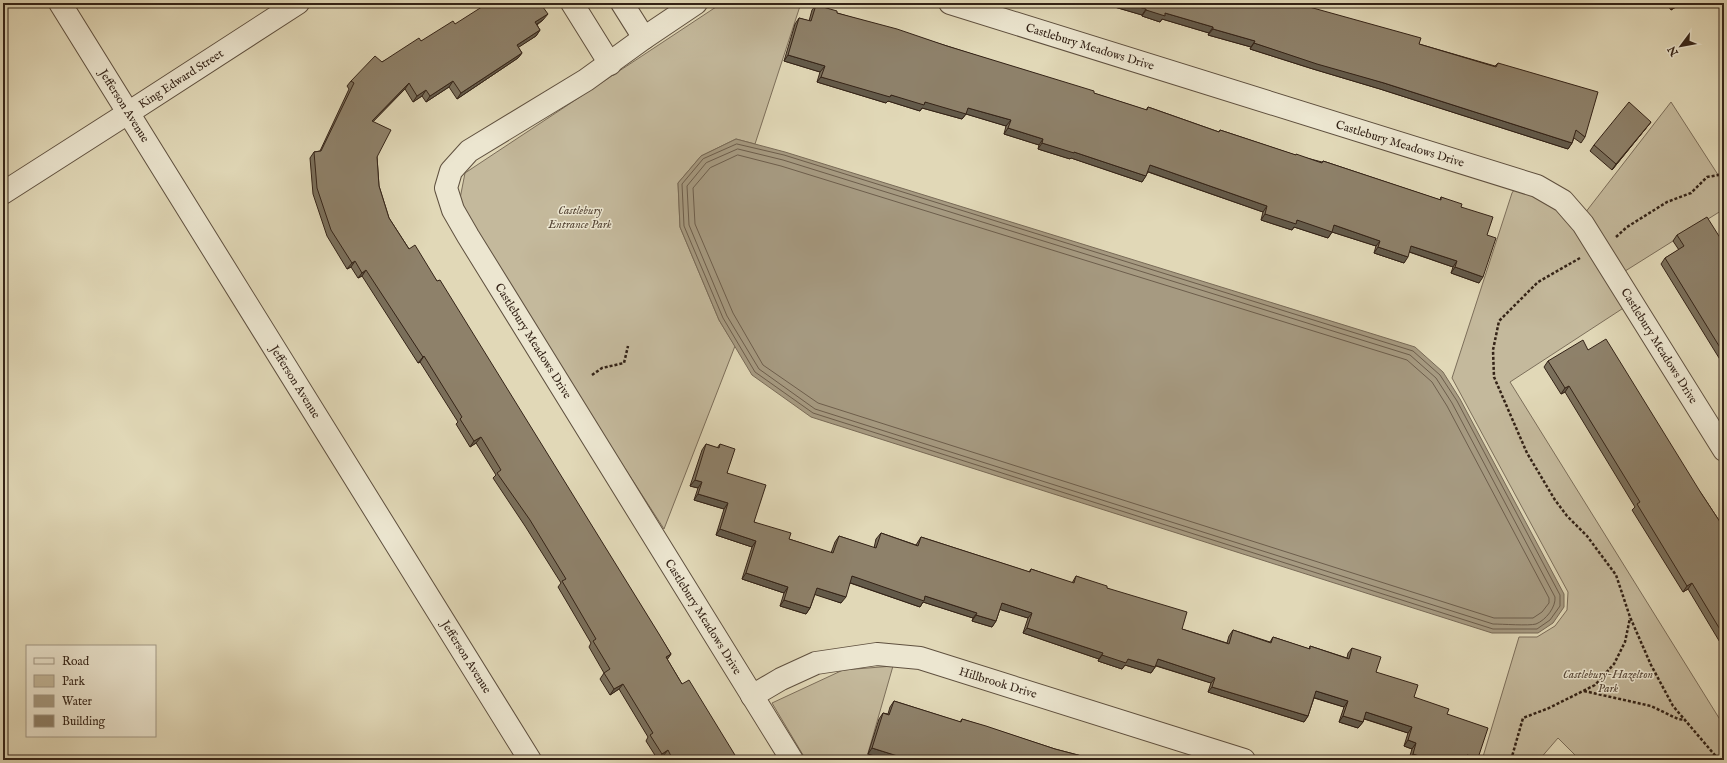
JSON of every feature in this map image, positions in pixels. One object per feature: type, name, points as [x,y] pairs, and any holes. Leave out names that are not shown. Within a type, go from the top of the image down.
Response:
[{"type":"street","name":"Jefferson Avenue","points":[[60,3],[530,760]]},
{"type":"street","name":"King Edward Street","points":[[3,193],[298,3]]},
{"type":"street","points":[[572,3],[610,64]]},
{"type":"street","points":[[622,3],[644,38]]},
{"type":"street","name":"Castlebury Meadows Drive","points":[[696,3],[586,80],[469,151],[451,171],[446,188],[453,210],[468,236],[792,760]]},
{"type":"street","name":"Castlebury Meadows Drive","points":[[950,3],[1537,186],[1563,201],[1583,224],[1724,450]]},
{"type":"street","name":"Hillbrook Drive","points":[[752,696],[781,679],[816,663],[877,654],[920,658],[1244,760]]},
{"type":"path","points":[[1719,760],[1673,706],[1651,665],[1630,617],[1616,575],[1587,536],[1567,516],[1555,500],[1527,453],[1494,377],[1492,350],[1499,320],[1538,282],[1598,248],[1667,202],[1691,193],[1707,176],[1724,174]]},
{"type":"path","points":[[592,375],[602,368],[624,363],[628,346]]},
{"type":"path","points":[[1511,760],[1523,718],[1549,708],[1595,685],[1614,664],[1625,642],[1630,617]]},
{"type":"path","points":[[1584,691],[1651,706],[1678,719],[1685,720]]},
{"type":"green space","name":"Castlebury Entrance Park","points":[[722,3],[801,3],[755,144],[736,139],[701,156],[678,183],[680,227],[719,320],[735,346],[664,529],[458,209],[465,173]]},
{"type":"green space","points":[[1671,102],[1724,184],[1724,209],[1622,273],[1585,213]]},
{"type":"green space","name":"Castlebury-Hazelton Park","points":[[1518,184],[1533,190],[1582,229],[1628,305],[1510,382],[1724,726],[1724,760],[1580,760],[1558,738],[1539,760],[1482,760],[1519,637],[1537,637],[1555,626],[1567,610],[1568,592],[1452,378],[1512,193]]},
{"type":"green space","points":[[893,666],[866,760],[806,760],[772,703],[843,670]]},
{"type":"water","points":[[736,139],[785,152],[1415,347],[1443,372],[1460,399],[1564,594],[1564,607],[1553,623],[1538,633],[1492,633],[811,417],[752,375],[719,320],[680,227],[678,183],[701,156]]},
{"type":"building","points":[[488,3],[540,3],[548,14],[535,22],[540,30],[517,45],[522,53],[461,93],[453,81],[430,96],[426,90],[417,96],[409,83],[372,121],[391,130],[377,157],[379,186],[389,218],[409,249],[415,245],[437,281],[440,280],[671,654],[666,657],[682,684],[689,680],[738,760],[673,760],[668,750],[662,754],[650,735],[653,733],[623,684],[614,689],[604,673],[610,669],[593,641],[596,639],[562,581],[566,579],[530,520],[497,473],[501,470],[481,437],[474,441],[460,419],[462,417],[424,356],[423,357],[366,270],[362,273],[355,261],[352,263],[331,230],[317,188],[314,152],[321,151],[354,83],[351,81],[375,56],[382,62],[419,38],[421,41],[453,21],[455,24]]},
{"type":"building","points":[[1125,3],[1295,3],[1421,38],[1419,44],[1496,67],[1498,63],[1598,92],[1585,137],[1576,130],[1572,143],[1384,83],[1317,64],[1254,43],[1255,41],[1213,29],[1213,27],[1165,13],[1165,16]]},
{"type":"building","points":[[816,5],[837,11],[837,13],[897,29],[947,46],[1094,91],[1094,93],[1147,110],[1148,107],[1219,132],[1220,130],[1322,163],[1323,161],[1441,200],[1441,197],[1462,204],[1461,207],[1493,217],[1487,235],[1496,238],[1483,277],[1455,267],[1457,261],[1411,246],[1408,257],[1378,247],[1380,241],[1334,225],[1332,232],[1297,220],[1296,224],[1265,214],[1267,206],[1150,165],[1146,176],[1042,143],[1043,139],[1008,128],[1011,120],[968,108],[966,114],[925,102],[924,105],[821,77],[825,66],[788,55],[799,18],[811,21]]},
{"type":"building","points":[[1629,102],[1651,122],[1616,164],[1594,145]]},
{"type":"building","points":[[1707,217],[1724,244],[1724,247],[1721,249],[1724,254],[1724,354],[1665,258],[1684,246],[1677,235]]},
{"type":"building","points":[[1606,339],[1724,528],[1724,636],[1692,583],[1687,586],[1637,504],[1640,502],[1569,386],[1565,388],[1548,361],[1583,340],[1588,350]]},
{"type":"building","points":[[706,444],[719,448],[720,444],[735,449],[727,473],[766,485],[754,522],[791,533],[789,539],[833,553],[839,536],[876,548],[881,533],[918,546],[921,537],[1030,572],[1031,569],[1074,583],[1076,576],[1107,586],[1107,588],[1187,612],[1182,629],[1229,644],[1233,630],[1271,643],[1273,637],[1310,649],[1310,646],[1349,659],[1352,648],[1381,657],[1376,672],[1418,685],[1414,697],[1449,709],[1447,714],[1488,728],[1478,758],[1467,755],[1465,760],[1440,760],[1433,758],[1432,760],[1413,754],[1416,743],[1408,740],[1412,727],[1366,712],[1363,722],[1343,716],[1348,701],[1316,691],[1308,716],[1212,687],[1215,678],[1158,659],[1155,667],[1128,659],[1126,663],[1102,655],[1103,653],[1027,628],[1032,613],[1002,603],[996,621],[976,615],[977,613],[925,596],[924,601],[852,576],[846,597],[817,588],[810,608],[784,600],[788,587],[746,573],[756,541],[720,529],[728,503],[698,494],[702,482],[695,480]]},
{"type":"building","points":[[894,701],[961,722],[962,719],[1055,749],[1097,760],[903,760],[904,758],[872,748],[883,713],[889,715]]}]
